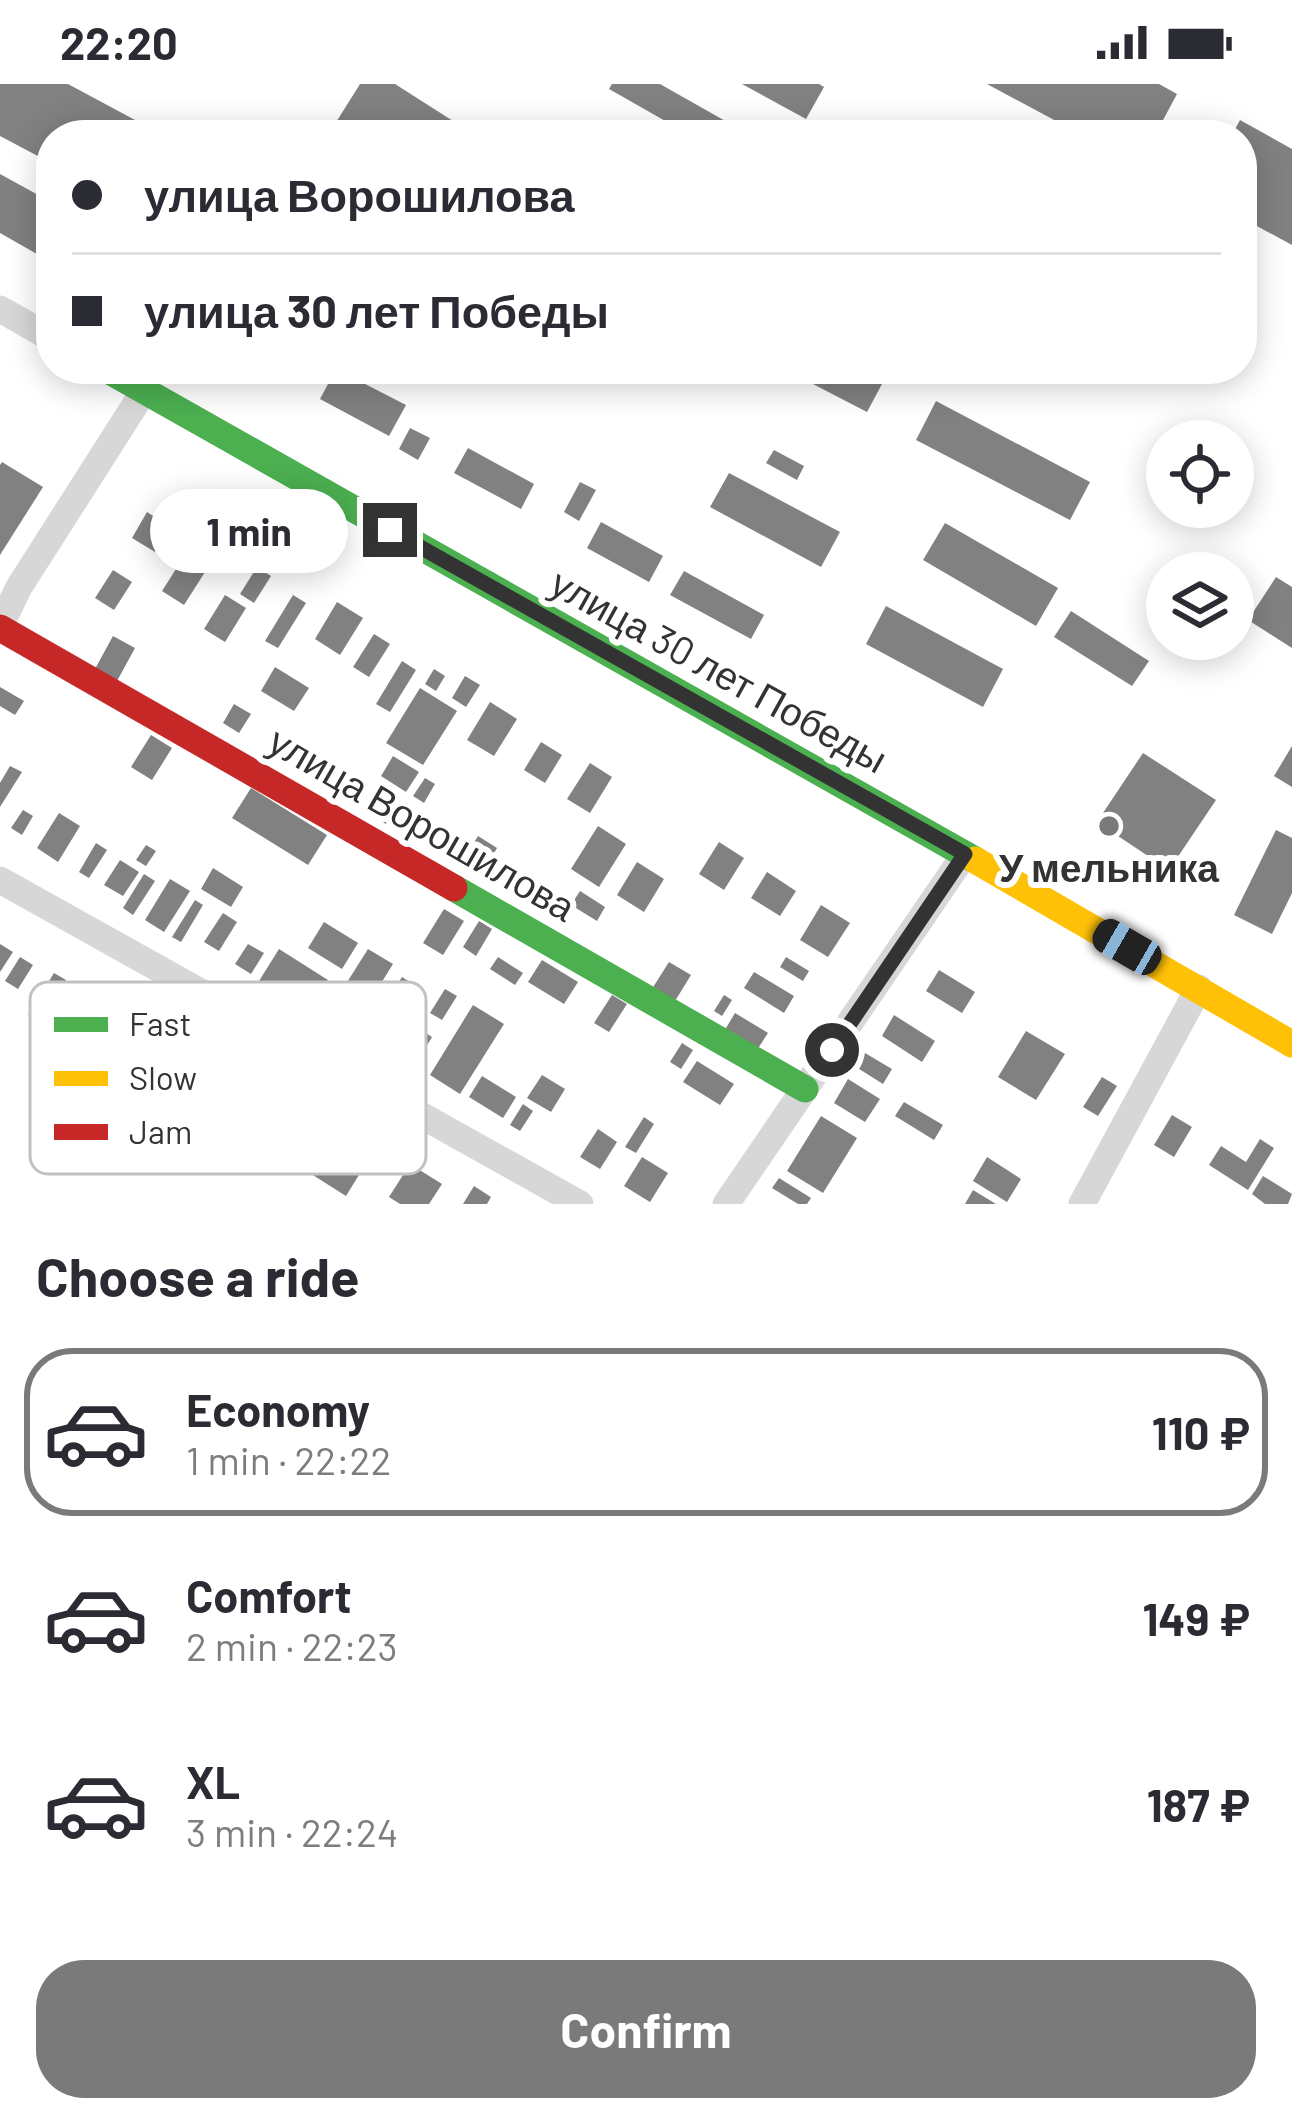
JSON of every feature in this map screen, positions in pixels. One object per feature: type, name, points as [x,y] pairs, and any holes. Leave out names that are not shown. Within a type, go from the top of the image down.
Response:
[{"type":"street","points":[[0,309],[36,329]]},
{"type":"street","name":"улица 30 лет Победы","points":[[132,384],[1292,1044]]},
{"type":"street","points":[[0,627],[10,581],[144,391]]},
{"type":"street","name":"улица Ворошилова","points":[[0,627],[805,1089]]},
{"type":"street","points":[[726,1204],[965,854]]},
{"type":"street","points":[[0,880],[183,982]]},
{"type":"street","points":[[1082,1204],[1199,988]]},
{"type":"street","points":[[426,1118],[580,1204]]},
{"type":"building","points":[[0,84],[68,84],[135,120],[36,120],[36,155],[0,136]]},
{"type":"building","points":[[360,84],[395,84],[451,120],[337,120]]},
{"type":"building","points":[[612,84],[660,84],[724,120],[664,120],[609,89]]},
{"type":"building","points":[[742,84],[819,84],[824,87],[806,119]]},
{"type":"building","points":[[987,84],[1159,84],[1177,94],[1163,120],[1054,120]]},
{"type":"building","points":[[1257,129],[1292,149],[1292,245],[1257,226]]},
{"type":"building","points":[[0,174],[36,194],[36,253],[0,233]]},
{"type":"building","points":[[328,384],[365,384],[406,405],[389,436],[320,399]]},
{"type":"building","points":[[813,384],[882,384],[867,412]]},
{"type":"building","points":[[936,401],[1090,482],[1070,520],[916,440]]},
{"type":"building","points":[[410,428],[430,438],[418,460],[399,449]]},
{"type":"building","points":[[468,448],[534,484],[521,509],[454,473]]},
{"type":"building","points":[[774,450],[804,466],[797,480],[766,463]]},
{"type":"building","points":[[0,465],[43,487],[0,555]]},
{"type":"building","points":[[729,473],[840,532],[821,567],[710,507]]},
{"type":"building","points":[[580,482],[596,490],[579,521],[564,512]]},
{"type":"building","points":[[147,512],[170,527],[155,552],[132,538]]},
{"type":"building","points":[[601,522],[663,556],[649,582],[587,548]]},
{"type":"building","points":[[945,523],[1058,588],[1036,626],[923,560]]},
{"type":"building","points":[[183,558],[205,572],[184,605],[162,591]]},
{"type":"building","points":[[257,567],[271,576],[254,603],[240,594]]},
{"type":"building","points":[[113,570],[132,582],[114,610],[95,598]]},
{"type":"building","points":[[684,571],[764,615],[751,639],[670,595]]},
{"type":"building","points":[[1276,577],[1292,587],[1292,648],[1254,624],[1254,611]]},
{"type":"building","points":[[225,595],[246,608],[225,642],[204,629]]},
{"type":"building","points":[[293,595],[306,603],[278,648],[265,641]]},
{"type":"building","points":[[337,602],[363,618],[340,655],[315,639]]},
{"type":"building","points":[[886,606],[1003,669],[983,707],[866,644]]},
{"type":"building","points":[[1071,611],[1149,661],[1132,686],[1054,637]]},
{"type":"building","points":[[374,634],[390,644],[369,677],[353,667]]},
{"type":"building","points":[[113,636],[135,648],[117,681],[95,669]]},
{"type":"building","points":[[402,661],[416,670],[390,712],[376,704]]},
{"type":"building","points":[[275,667],[309,688],[294,711],[261,691]]},
{"type":"building","points":[[434,669],[445,676],[436,691],[425,684]]},
{"type":"building","points":[[465,676],[480,685],[466,707],[452,698]]},
{"type":"building","points":[[0,687],[24,701],[15,715],[0,706]]},
{"type":"building","points":[[420,688],[457,711],[423,765],[386,743]]},
{"type":"building","points":[[490,702],[517,719],[494,756],[467,740]]},
{"type":"building","points":[[234,704],[251,714],[239,733],[223,723]]},
{"type":"building","points":[[151,735],[172,748],[152,780],[131,767]]},
{"type":"building","points":[[541,742],[562,755],[545,783],[524,770]]},
{"type":"building","points":[[1292,746],[1292,787],[1274,776]]},
{"type":"building","points":[[1143,753],[1216,800],[1169,870],[1097,822]]},
{"type":"building","points":[[393,756],[419,772],[406,792],[381,776]]},
{"type":"building","points":[[590,763],[612,777],[590,813],[567,799]]},
{"type":"building","points":[[10,766],[22,772],[0,807],[0,783]]},
{"type":"building","points":[[425,778],[435,784],[424,803],[413,796]]},
{"type":"building","points":[[251,788],[327,835],[308,865],[232,818]]},
{"type":"building","points":[[373,788],[399,804],[386,824],[361,808]]},
{"type":"building","points":[[23,810],[33,816],[22,835],[11,828]]},
{"type":"building","points":[[59,813],[80,826],[58,862],[37,848]]},
{"type":"building","points":[[598,826],[626,844],[599,887],[571,869]]},
{"type":"building","points":[[1276,830],[1292,838],[1292,893],[1272,934],[1234,915]]},
{"type":"building","points":[[478,836],[497,848],[481,876],[461,864]]},
{"type":"building","points":[[719,842],[744,858],[724,890],[699,874]]},
{"type":"building","points":[[96,843],[107,850],[89,878],[79,872]]},
{"type":"building","points":[[146,845],[156,851],[146,866],[136,860]]},
{"type":"building","points":[[120,860],[139,872],[123,896],[104,885]]},
{"type":"building","points":[[637,862],[664,879],[644,912],[617,895]]},
{"type":"building","points":[[213,868],[243,887],[231,907],[201,889]]},
{"type":"building","points":[[767,872],[796,891],[780,916],[751,898]]},
{"type":"building","points":[[144,874],[155,881],[133,915],[123,908]]},
{"type":"building","points":[[170,879],[190,891],[164,932],[145,920]]},
{"type":"building","points":[[580,891],[605,907],[597,921],[571,905]]},
{"type":"building","points":[[195,900],[203,905],[181,942],[172,937]]},
{"type":"building","points":[[821,905],[850,923],[828,957],[800,940]]},
{"type":"building","points":[[444,909],[464,921],[443,955],[423,943]]},
{"type":"building","points":[[223,913],[237,922],[219,951],[204,942]]},
{"type":"building","points":[[479,921],[492,929],[476,956],[463,947]]},
{"type":"building","points":[[324,922],[358,943],[342,969],[308,948]]},
{"type":"building","points":[[0,944],[13,952],[0,972]]},
{"type":"building","points":[[248,944],[264,953],[251,974],[235,964]]},
{"type":"building","points":[[279,949],[328,980],[327,982],[258,982]]},
{"type":"building","points":[[368,949],[393,964],[382,982],[347,982]]},
{"type":"building","points":[[20,957],[33,965],[18,989],[5,981]]},
{"type":"building","points":[[498,957],[523,973],[515,985],[490,969]]},
{"type":"building","points":[[786,957],[809,971],[803,981],[780,967]]},
{"type":"building","points":[[542,960],[578,982],[564,1004],[528,982]]},
{"type":"building","points":[[669,962],[691,975],[672,1006],[650,992]]},
{"type":"building","points":[[939,970],[975,992],[962,1013],[926,991]]},
{"type":"building","points":[[754,972],[794,996],[784,1013],[744,988]]},
{"type":"building","points":[[445,989],[457,996],[442,1020],[430,1013]]},
{"type":"building","points":[[612,995],[627,1004],[609,1032],[594,1023]]},
{"type":"building","points":[[724,995],[732,1000],[722,1016],[714,1011]]},
{"type":"building","points":[[473,1005],[504,1024],[460,1094],[430,1075]]},
{"type":"building","points":[[735,1013],[768,1033],[755,1053],[723,1033]]},
{"type":"building","points":[[894,1015],[935,1041],[922,1062],[882,1036]]},
{"type":"building","points":[[1026,1031],[1065,1054],[1036,1100],[998,1077]]},
{"type":"building","points":[[682,1043],[693,1050],[681,1069],[670,1062]]},
{"type":"building","points":[[865,1053],[892,1069],[883,1084],[856,1067]]},
{"type":"building","points":[[697,1061],[734,1084],[720,1105],[683,1082]]},
{"type":"building","points":[[542,1075],[565,1089],[551,1112],[527,1098]]},
{"type":"building","points":[[482,1076],[516,1097],[503,1118],[469,1097]]},
{"type":"building","points":[[1102,1077],[1117,1086],[1098,1116],[1083,1107]]},
{"type":"building","points":[[848,1079],[880,1099],[865,1122],[834,1103]]},
{"type":"building","points":[[904,1102],[943,1125],[934,1140],[895,1116]]},
{"type":"building","points":[[523,1104],[533,1111],[520,1131],[510,1125]]},
{"type":"building","points":[[1172,1115],[1192,1127],[1174,1157],[1154,1145]]},
{"type":"building","points":[[821,1116],[857,1138],[823,1193],[787,1171]]},
{"type":"building","points":[[644,1117],[654,1124],[636,1153],[625,1147]]},
{"type":"building","points":[[598,1129],[617,1142],[600,1169],[580,1157]]},
{"type":"building","points":[[1260,1139],[1274,1148],[1248,1190],[1209,1165],[1221,1146],[1246,1162]]},
{"type":"building","points":[[642,1157],[668,1173],[650,1202],[624,1186]]},
{"type":"building","points":[[987,1157],[1021,1179],[1007,1202],[973,1181]]},
{"type":"building","points":[[311,1174],[360,1174],[346,1196]]},
{"type":"building","points":[[404,1174],[426,1174],[442,1184],[429,1204],[400,1204],[389,1197]]},
{"type":"building","points":[[1263,1176],[1292,1194],[1288,1204],[1265,1204],[1252,1194]]},
{"type":"building","points":[[779,1178],[811,1198],[807,1204],[798,1204],[772,1188]]},
{"type":"building","points":[[474,1186],[491,1197],[487,1204],[463,1204]]},
{"type":"building","points":[[973,1190],[996,1204],[965,1204]]},
{"type":"traffic: fast","points":[[133,384],[975,860]]},
{"type":"traffic: fast","points":[[454,888],[805,1089]]},
{"type":"traffic: slow","points":[[975,860],[1292,1044]]},
{"type":"traffic: jam","points":[[0,628],[454,888]]},
{"type":"place","name":"У мельника","points":[[1109,826]]},
{"type":"route","points":[[390,530],[965,854],[832,1050]]}]
